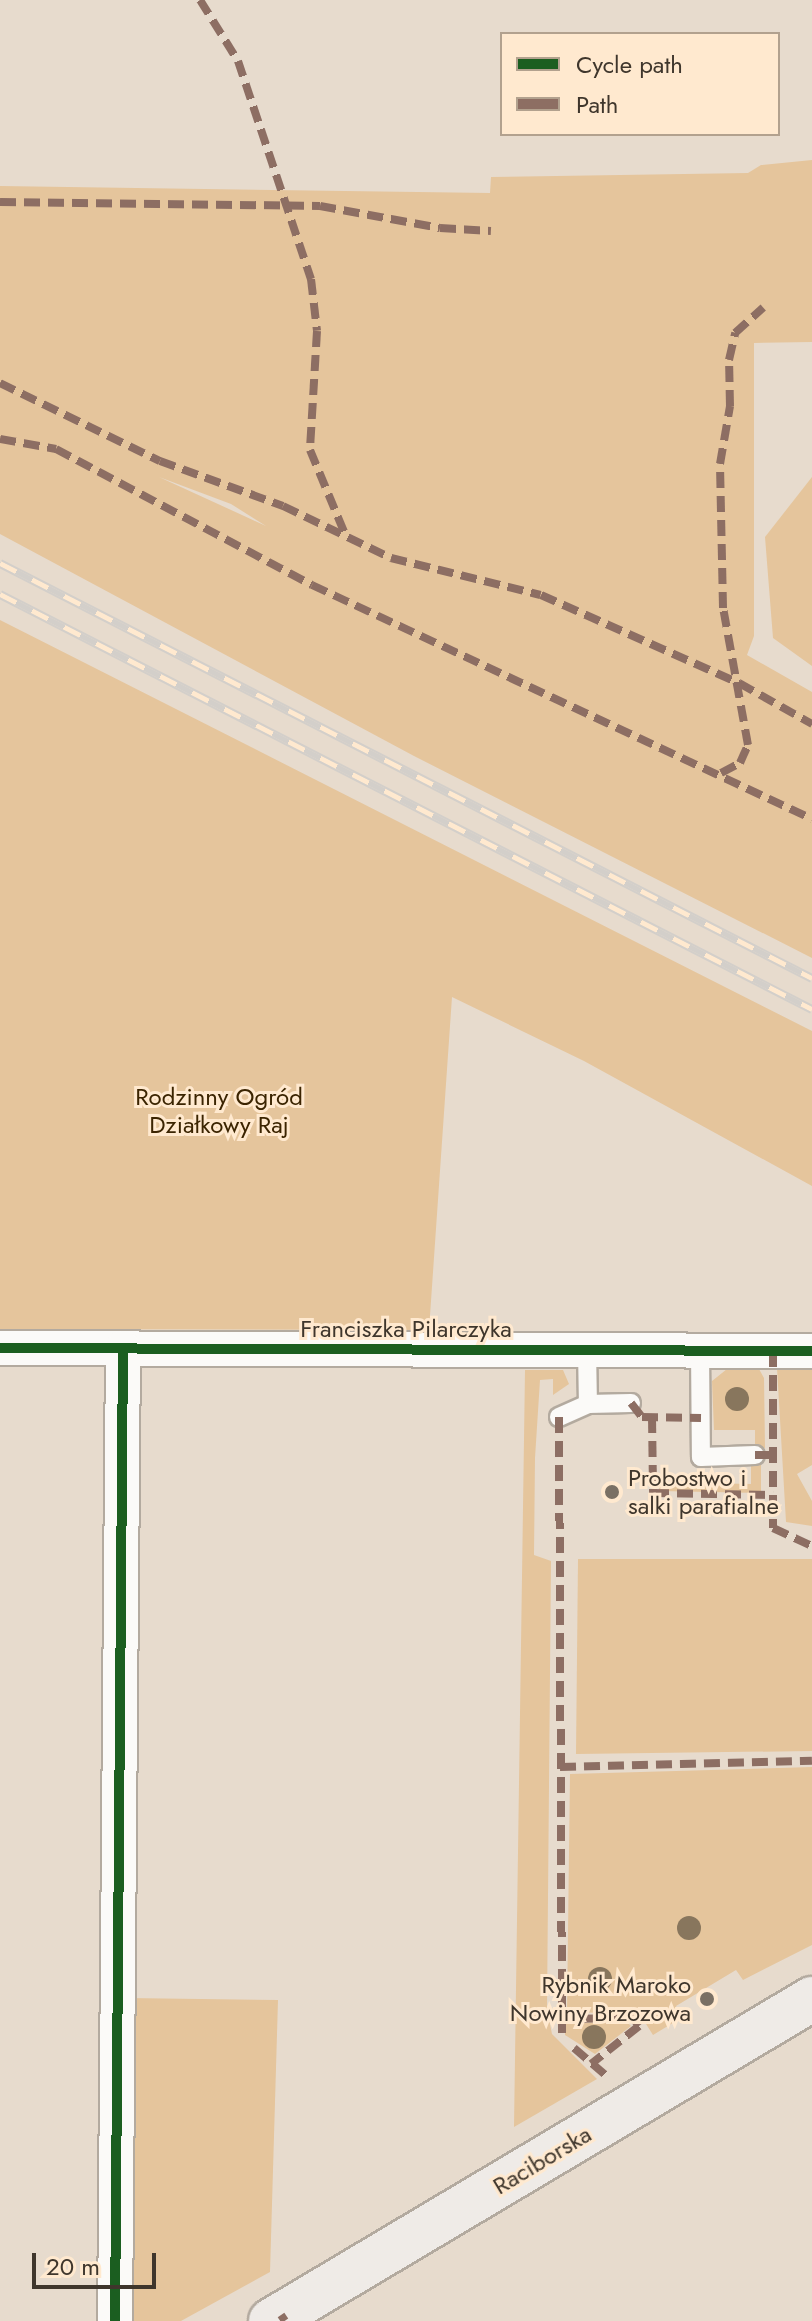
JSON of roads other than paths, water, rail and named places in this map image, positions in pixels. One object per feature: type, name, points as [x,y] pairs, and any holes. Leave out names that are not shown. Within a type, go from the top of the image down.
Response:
[{"type":"main road","name":"Raciborska","points":[[279,2319],[812,1999]]},
{"type":"street","name":"Franciszka Pilarczyka","points":[[0,1348],[812,1351]]},
{"type":"street","points":[[115,2321],[123,1348]]},
{"type":"lane","points":[[587,1349],[588,1404]]},
{"type":"lane","points":[[700,1350],[701,1457],[755,1455]]},
{"type":"lane","points":[[559,1417],[588,1404],[631,1403]]},
{"type":"railway","points":[[0,563],[812,978]]},
{"type":"railway","points":[[0,594],[812,1009]]},
{"type":"place","name":"Probostwo i salki parafialne","points":[[612,1492]]},
{"type":"place","name":"Rybnik Maroko Nowiny Brzozowa","points":[[707,1999]]},
{"type":"park label","name":"Rodzinny Ogród Działkowy Raj","points":[[219,1111]]}]
